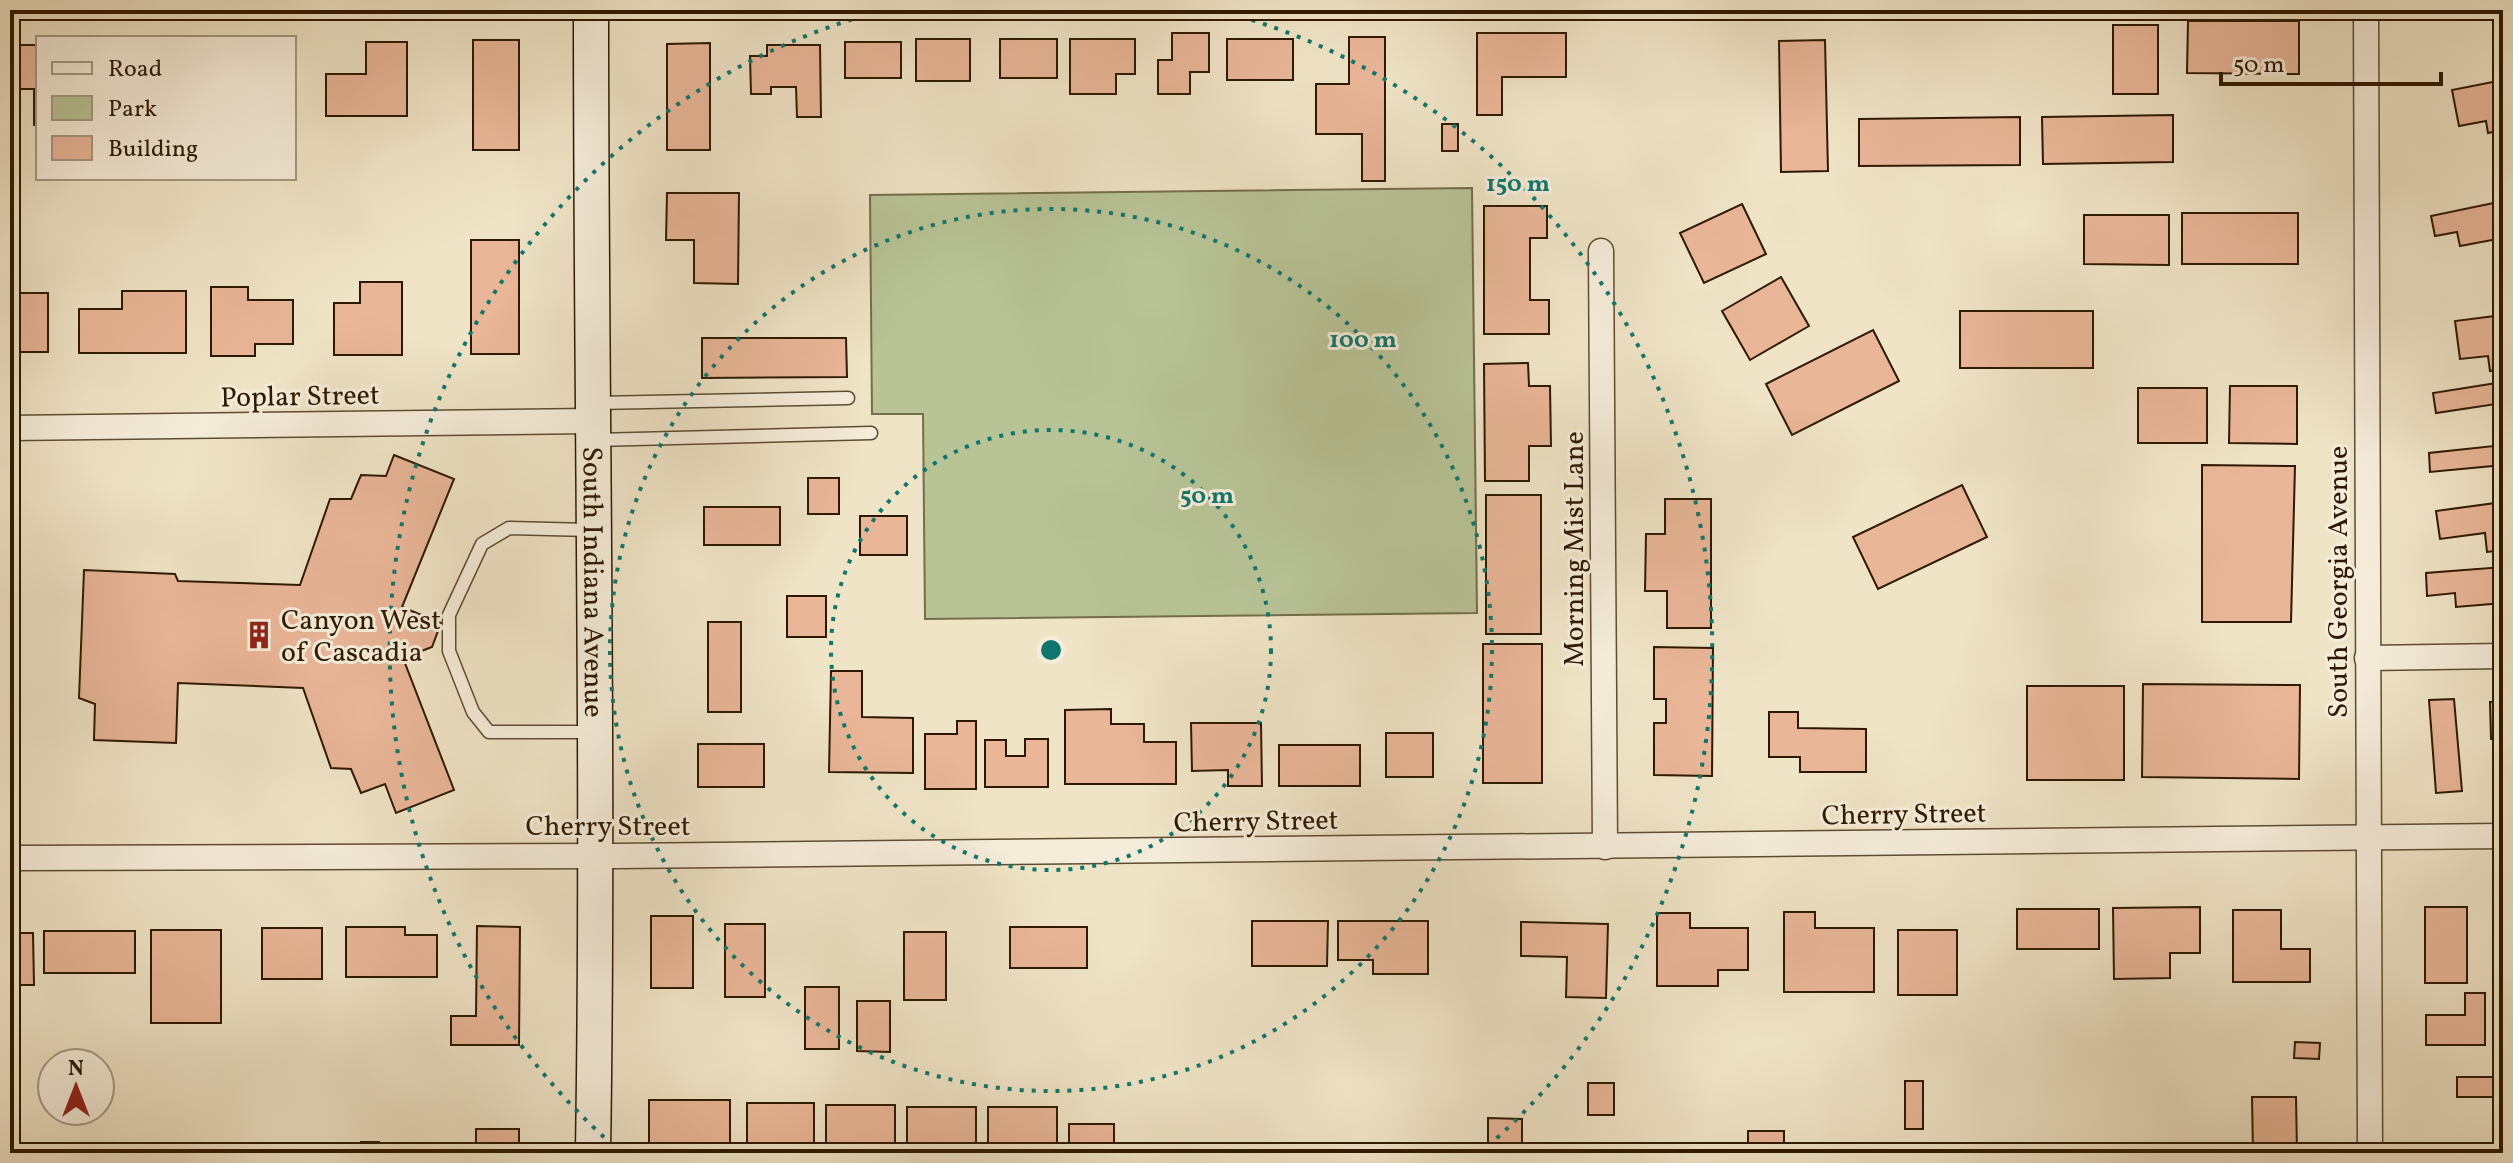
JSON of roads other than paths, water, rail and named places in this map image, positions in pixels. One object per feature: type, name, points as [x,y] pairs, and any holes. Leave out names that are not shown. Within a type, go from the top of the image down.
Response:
[{"type":"main road","name":"South Indiana Avenue","points":[[591,10],[592,421],[598,856],[593,1153]]},
{"type":"street","name":"South Georgia Avenue","points":[[2366,10],[2370,1153]]},
{"type":"street","name":"Morning Mist Lane","points":[[1601,251],[1605,847]]},
{"type":"street","name":"Poplar Street","points":[[10,428],[592,421]]},
{"type":"street","points":[[2367,658],[2503,656]]},
{"type":"street","name":"Cherry Street","points":[[10,858],[598,856],[2503,836]]},
{"type":"lane","points":[[592,421],[848,398]]},
{"type":"lane","points":[[592,421],[871,433]]},
{"type":"lane","points":[[593,530],[509,528],[482,544],[449,615],[449,651],[473,712],[489,732],[596,732]]},
{"type":"place","name":"Canyon West of Cascadia","points":[[259,635]]}]
